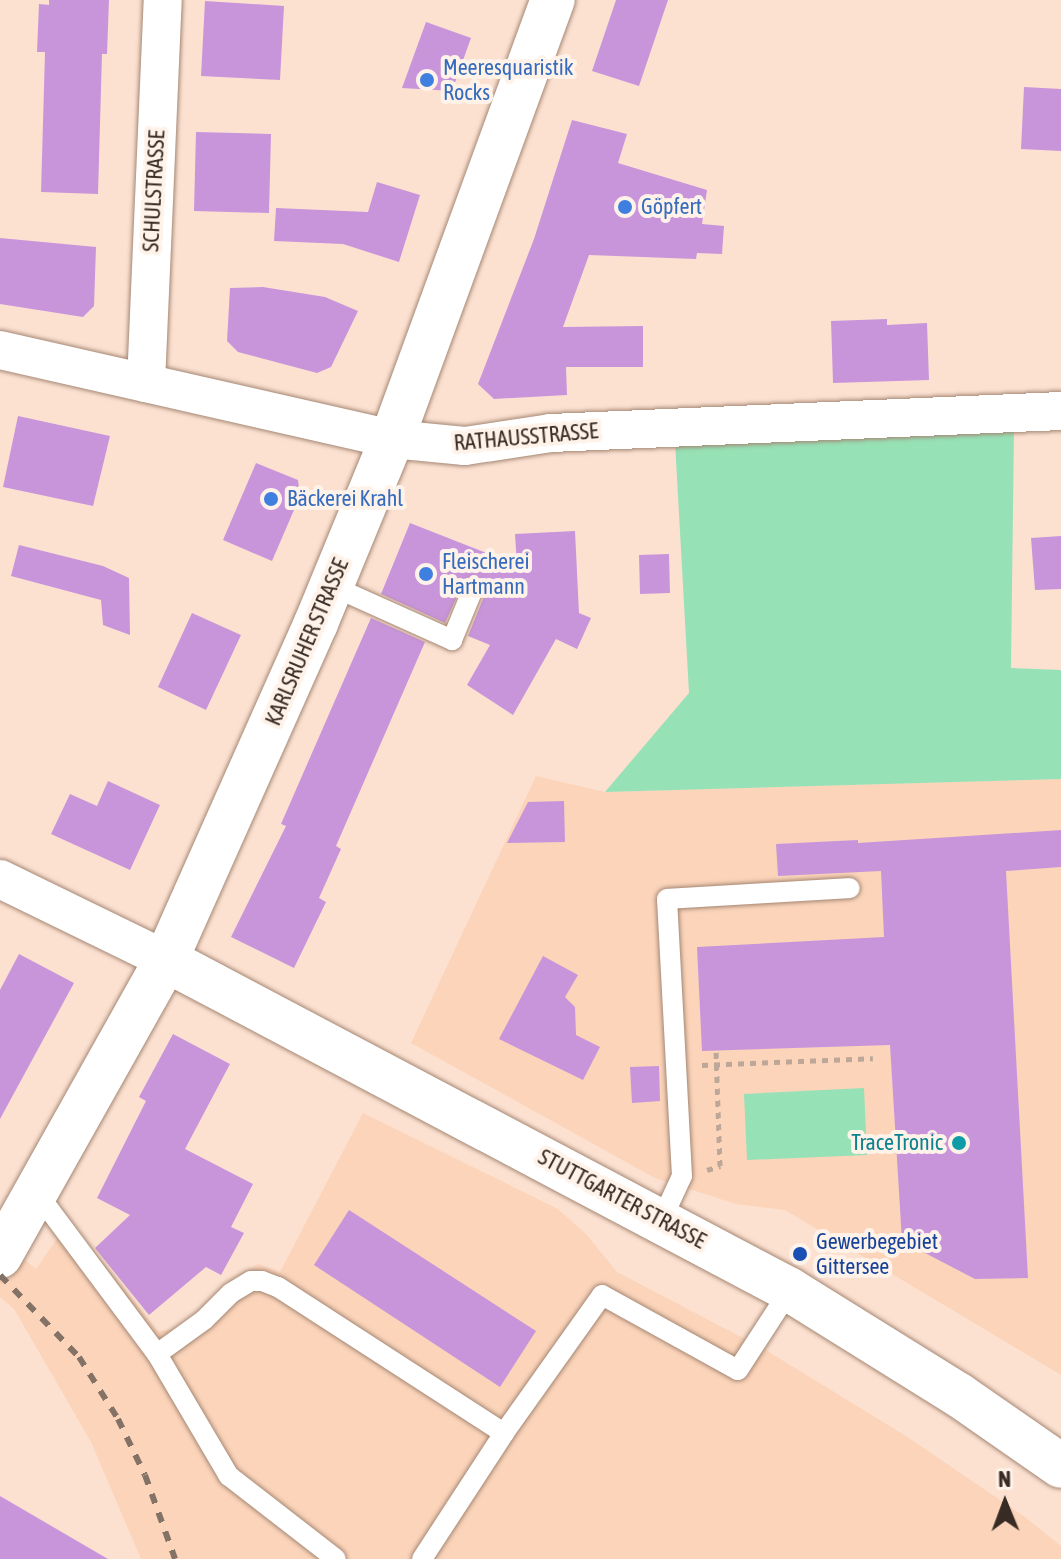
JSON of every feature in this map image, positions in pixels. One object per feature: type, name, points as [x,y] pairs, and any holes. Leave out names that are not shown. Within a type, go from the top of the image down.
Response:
[{"type":"main road","name":"KARLSRUHER STRASSE","points":[[0,1256],[166,960],[332,586],[392,439],[553,0]]},
{"type":"main road","name":"STUTTGARTER STRASSE","points":[[166,960],[662,1219],[790,1290],[959,1395],[1061,1466]]},
{"type":"street","name":"SCHULSTRASSE","points":[[146,383],[163,0]]},
{"type":"street","name":"RATHAUSSTRASSE","points":[[0,350],[392,439],[465,446],[551,433],[1061,411]]},
{"type":"street","points":[[0,879],[166,960]]},
{"type":"lane","points":[[332,586],[452,640],[473,589]]},
{"type":"lane","points":[[662,1219],[682,1176],[667,899],[850,888]]},
{"type":"lane","points":[[37,1193],[157,1354],[229,1476],[336,1559]]},
{"type":"lane","points":[[157,1354],[204,1320],[231,1293],[251,1281],[262,1281],[278,1287],[504,1433]]},
{"type":"lane","points":[[422,1559],[504,1433],[602,1295],[738,1370],[790,1290]]},
{"type":"path","points":[[682,1176],[720,1166],[716,1051]]},
{"type":"path","points":[[676,1067],[873,1058]]},
{"type":"shaded area","points":[[536,776],[605,792],[1061,779],[1061,1375],[785,1210],[736,1204],[655,1178],[411,1043]]},
{"type":"shaded area","points":[[363,1113],[558,1209],[587,1235],[617,1272],[764,1349],[906,1436],[1025,1517],[1061,1546],[1061,1559],[141,1559],[91,1442],[14,1309],[0,1297],[0,1239],[36,1269],[69,1221],[158,1331],[178,1329],[242,1273],[258,1264],[280,1272]]},
{"type":"green space","points":[[1014,429],[1011,668],[1061,670],[1061,779],[605,792],[689,693],[675,442]]},
{"type":"green space","points":[[864,1088],[867,1155],[747,1160],[744,1094]]},
{"type":"building","points":[[49,0],[109,0],[107,54],[102,54],[98,194],[41,192],[45,52],[37,52],[39,4],[49,5]]},
{"type":"building","points":[[616,0],[668,0],[639,86],[592,71]]},
{"type":"building","points":[[205,1],[284,6],[280,80],[201,76]]},
{"type":"building","points":[[426,22],[471,38],[452,91],[402,88]]},
{"type":"building","points":[[1024,87],[1061,89],[1061,151],[1021,149]]},
{"type":"building","points":[[572,120],[627,134],[618,163],[707,190],[702,224],[724,226],[722,254],[697,253],[696,259],[589,255],[563,327],[643,326],[643,367],[566,367],[567,395],[494,399],[478,384],[534,239]]},
{"type":"building","points":[[196,132],[271,134],[269,213],[194,211]]},
{"type":"building","points":[[377,182],[420,195],[399,262],[343,244],[274,241],[276,208],[368,212]]},
{"type":"building","points":[[0,238],[96,247],[94,306],[83,317],[0,304]]},
{"type":"building","points":[[263,287],[325,297],[358,311],[331,367],[317,373],[238,352],[227,341],[230,288]]},
{"type":"building","points":[[887,319],[887,325],[927,323],[929,380],[833,383],[831,321]]},
{"type":"building","points":[[18,416],[110,436],[93,506],[3,487]]},
{"type":"building","points":[[256,463],[298,480],[300,496],[272,561],[223,540]]},
{"type":"building","points":[[410,523],[517,565],[515,534],[575,531],[579,613],[591,618],[577,649],[556,639],[513,715],[467,685],[490,645],[468,636],[485,594],[483,581],[472,576],[465,579],[445,623],[381,594]]},
{"type":"building","points":[[1061,536],[1061,589],[1035,590],[1031,538]]},
{"type":"building","points":[[19,545],[103,566],[129,578],[130,635],[103,625],[101,600],[11,576]]},
{"type":"building","points":[[669,554],[670,593],[640,594],[639,555]]},
{"type":"building","points":[[192,613],[241,635],[206,710],[158,687]]},
{"type":"building","points":[[371,618],[425,642],[336,846],[341,849],[319,898],[326,902],[294,968],[231,937],[286,826],[281,824]]},
{"type":"building","points":[[108,781],[160,805],[130,870],[51,834],[70,794],[97,806]]},
{"type":"building","points":[[564,801],[565,842],[507,843],[528,802]]},
{"type":"building","points":[[1061,830],[1061,867],[1006,871],[1028,1278],[975,1279],[902,1241],[890,1045],[702,1051],[697,947],[884,937],[881,871],[778,876],[776,844],[858,840],[858,843]]},
{"type":"building","points":[[19,954],[74,983],[0,1119],[0,990]]},
{"type":"building","points":[[543,956],[578,975],[565,997],[575,1007],[576,1035],[600,1047],[583,1080],[499,1039]]},
{"type":"building","points":[[173,1034],[230,1064],[185,1149],[253,1184],[231,1227],[244,1233],[221,1275],[206,1267],[149,1315],[95,1248],[130,1215],[97,1198],[146,1101],[139,1097]]},
{"type":"building","points":[[659,1066],[660,1101],[632,1103],[630,1067]]},
{"type":"building","points":[[349,1210],[536,1331],[500,1387],[314,1265]]},
{"type":"building","points":[[0,1496],[108,1559],[0,1559]]},
{"type":"railway","points":[[0,1275],[79,1357],[118,1419],[145,1475],[175,1559]]},
{"type":"place","name":"Meeresquaristik Rocks","points":[[427,80]]},
{"type":"place","name":"Göpfert","points":[[625,207]]},
{"type":"place","name":"Bäckerei Krahl","points":[[271,499]]},
{"type":"place","name":"Fleischerei Hartmann","points":[[426,574]]},
{"type":"place","name":"TraceTronic","points":[[959,1143]]},
{"type":"place","name":"Gewerbegebiet Gittersee","points":[[800,1254]]}]
